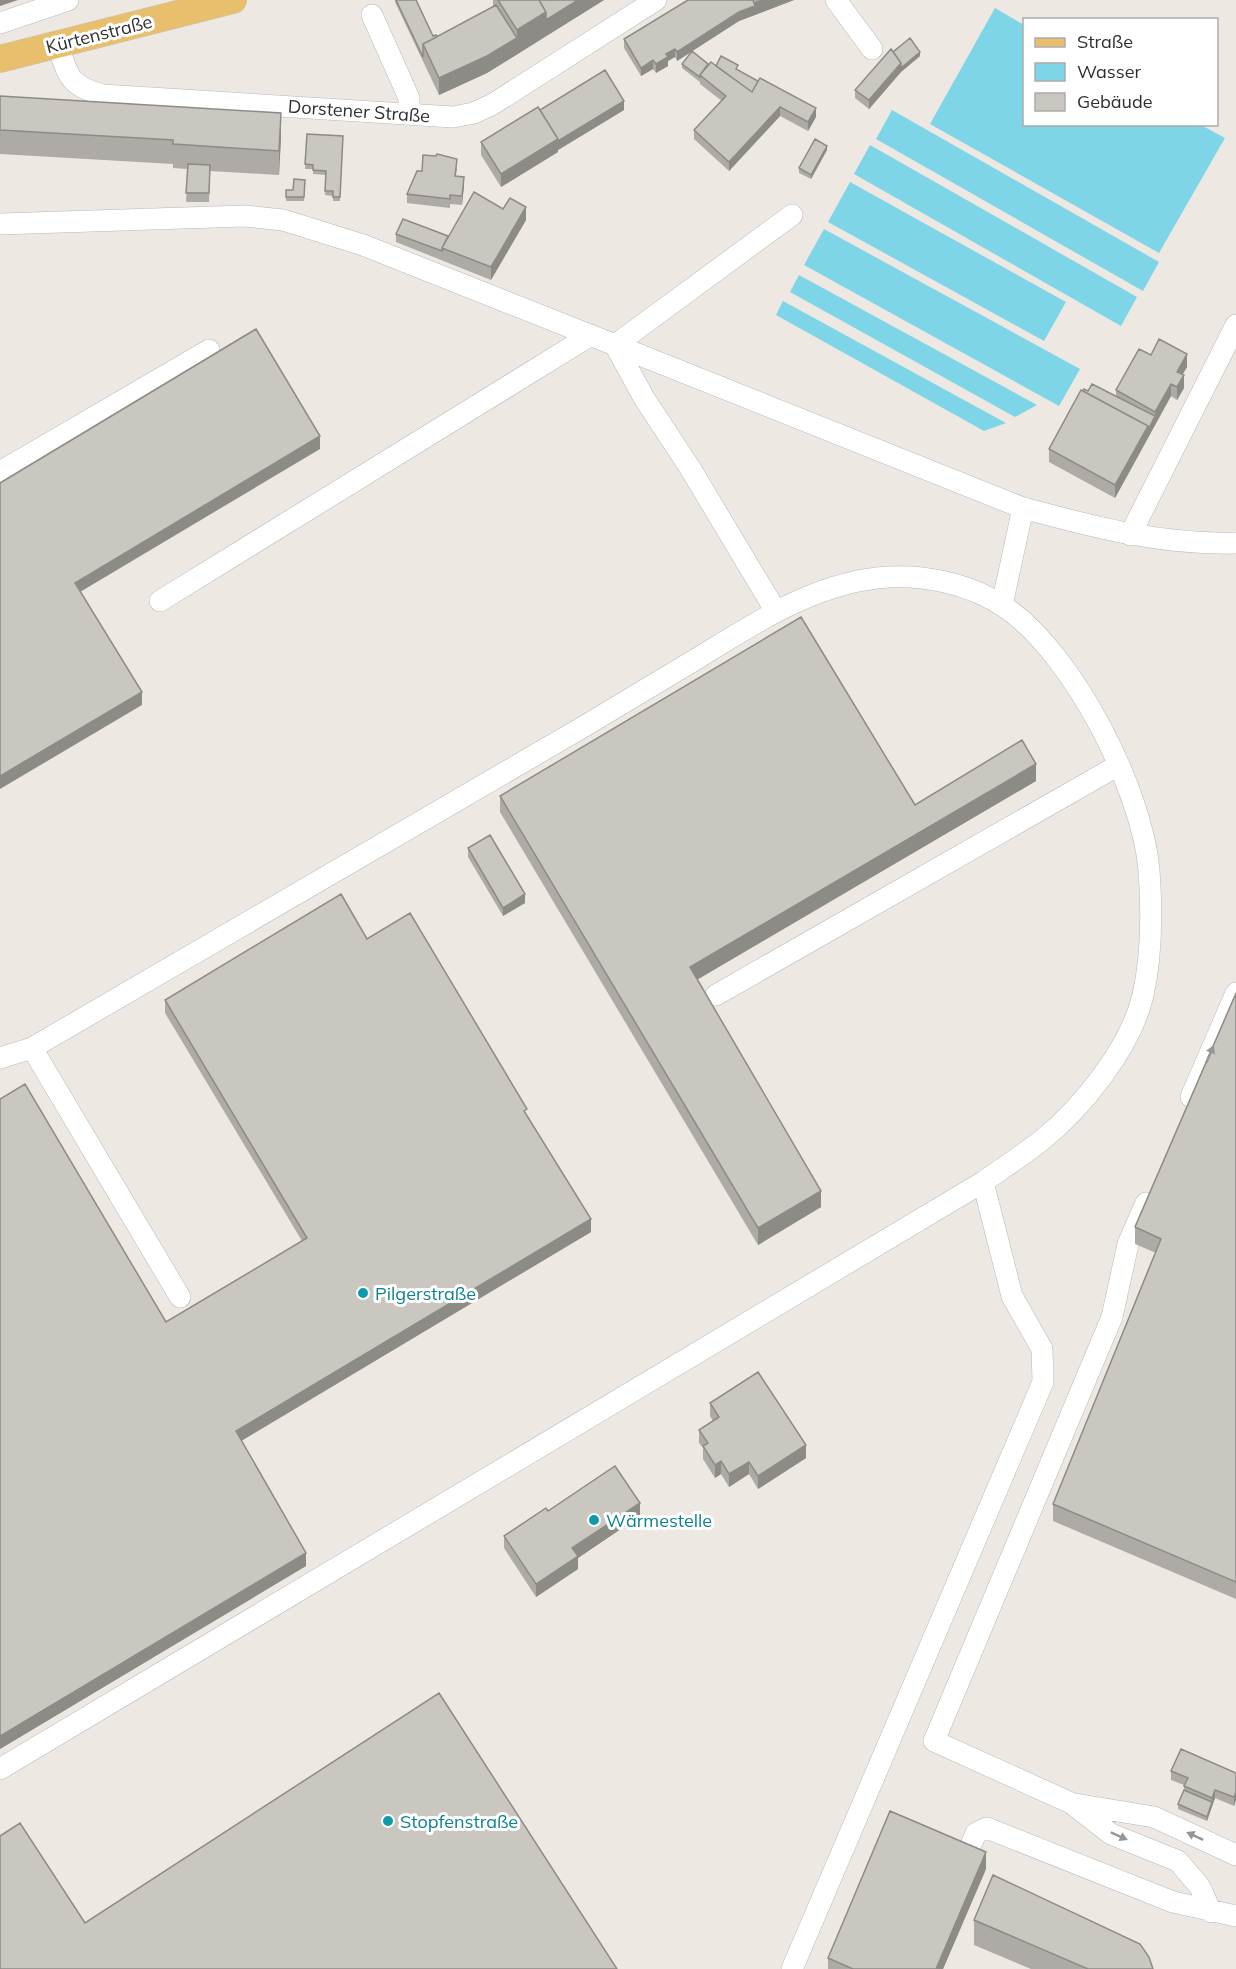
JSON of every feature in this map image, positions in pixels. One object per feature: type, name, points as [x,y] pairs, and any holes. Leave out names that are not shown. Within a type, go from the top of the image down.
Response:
[{"type":"main road","name":"Kürtenstraße","points":[[0,59],[233,0]]},
{"type":"street","name":"Kürtenstraße","points":[[0,22],[68,0]]},
{"type":"street","name":"Dorstener Straße","points":[[58,45],[66,71],[76,86],[103,94],[453,117],[474,113],[493,104],[656,0]]},
{"type":"street","points":[[836,0],[872,49]]},
{"type":"street","points":[[372,15],[410,98],[409,114]]},
{"type":"street","points":[[0,224],[245,216],[283,220],[363,245],[1023,508],[1130,535],[1194,544],[1236,543]]},
{"type":"street","points":[[615,345],[792,216]]},
{"type":"street","points":[[1130,535],[1236,325]]},
{"type":"street","points":[[160,601],[591,335]]},
{"type":"street","points":[[615,345],[644,398],[690,468],[775,610]]},
{"type":"street","points":[[0,471],[209,350]]},
{"type":"street","points":[[1002,604],[1023,508]]},
{"type":"street","points":[[0,1058],[32,1048],[665,678],[775,610],[836,585],[880,578],[923,578],[966,587],[1002,604],[1025,622],[1056,657],[1090,709],[1119,765],[1142,823],[1149,866],[1151,917],[1142,998],[1121,1048],[1089,1093],[1044,1139],[983,1182],[0,1769]]},
{"type":"street","points":[[716,995],[1119,765]]},
{"type":"street","points":[[1184,1113],[1236,993]]},
{"type":"street","points":[[32,1048],[180,1297]]},
{"type":"street","points":[[792,1969],[1043,1382],[1042,1348],[1012,1296],[983,1182]]},
{"type":"street","points":[[1152,1189],[1128,1244],[1112,1317],[934,1741],[1071,1803],[1111,1834],[1178,1862],[1200,1887],[1211,1912]]},
{"type":"street","points":[[1071,1803],[1154,1817],[1236,1855]]},
{"type":"street","points":[[965,1859],[976,1833],[987,1828],[1173,1902],[1236,1916]]},
{"type":"water","points":[[995,8],[1023,24],[1023,126],[1203,126],[1225,138],[1159,253],[930,124]]},
{"type":"water","points":[[892,110],[1159,262],[1143,291],[876,139]]},
{"type":"water","points":[[870,145],[1137,297],[1121,326],[854,174]]},
{"type":"water","points":[[850,182],[1066,302],[1044,341],[828,222]]},
{"type":"water","points":[[824,229],[1080,369],[1059,406],[804,265]]},
{"type":"water","points":[[799,275],[1037,405],[1015,417],[790,292]]},
{"type":"water","points":[[783,301],[1006,423],[984,431],[776,315]]},
{"type":"building","points":[[396,0],[416,0],[433,36],[437,37],[423,44],[423,57]]},
{"type":"building","points":[[498,0],[539,0],[546,12],[517,30]]},
{"type":"building","points":[[539,0],[578,0],[546,20],[546,12]]},
{"type":"building","points":[[688,0],[753,0],[755,6],[739,12],[677,52],[675,49],[666,54],[668,57],[656,64],[653,60],[641,68],[624,39]]},
{"type":"building","points":[[496,5],[517,38],[487,56],[439,78],[423,44]]},
{"type":"building","points":[[910,38],[920,52],[901,68],[901,63],[893,52]]},
{"type":"building","points":[[891,49],[901,63],[869,100],[855,90]]},
{"type":"building","points":[[692,51],[708,64],[700,77],[682,64]]},
{"type":"building","points":[[721,56],[738,65],[736,69],[758,81],[752,92],[716,66]]},
{"type":"building","points":[[711,62],[752,92],[760,78],[816,108],[808,122],[780,107],[729,162],[694,130],[726,96],[700,75]]},
{"type":"building","points":[[605,70],[624,101],[558,141],[540,110]]},
{"type":"building","points":[[0,96],[281,113],[279,151],[173,144],[173,140],[0,130]]},
{"type":"building","points":[[538,107],[558,139],[501,174],[481,142]]},
{"type":"building","points":[[307,134],[343,136],[340,197],[333,197],[333,191],[325,191],[326,171],[313,170],[313,165],[305,164]]},
{"type":"building","points":[[815,139],[827,146],[811,175],[799,168]]},
{"type":"building","points":[[437,154],[457,159],[455,176],[464,177],[462,196],[450,195],[450,199],[407,194],[417,171],[422,171],[423,155],[436,156]]},
{"type":"building","points":[[188,164],[210,165],[209,193],[186,193]]},
{"type":"building","points":[[294,179],[305,180],[304,197],[286,197],[286,190],[293,190]]},
{"type":"building","points":[[474,192],[503,209],[510,198],[526,207],[491,267],[442,248]]},
{"type":"building","points":[[403,219],[448,236],[442,251],[396,234]]},
{"type":"building","points":[[256,329],[320,436],[75,583],[142,692],[0,776],[0,483]]},
{"type":"building","points":[[1159,339],[1187,354],[1177,372],[1184,375],[1177,387],[1171,384],[1155,412],[1116,390],[1139,349],[1151,355]]},
{"type":"building","points":[[1092,384],[1155,416],[1148,430],[1148,426],[1083,391],[1084,389],[1088,391]]},
{"type":"building","points":[[1081,390],[1148,426],[1115,485],[1049,449]]},
{"type":"building","points":[[801,617],[915,805],[1022,740],[1036,764],[690,967],[821,1191],[758,1228],[500,796]]},
{"type":"building","points":[[490,835],[525,894],[503,908],[468,848]]},
{"type":"building","name":"Pilgerstraße","points":[[341,894],[367,939],[410,913],[527,1109],[524,1111],[591,1219],[236,1431],[306,1553],[0,1736],[0,1099],[25,1084],[166,1322],[307,1238],[165,1000]]},
{"type":"building","points":[[1236,993],[1236,1582],[1053,1504],[1161,1239],[1135,1227]]},
{"type":"building","points":[[758,1372],[806,1445],[758,1476],[749,1462],[729,1474],[721,1461],[715,1465],[703,1446],[708,1443],[699,1430],[719,1417],[710,1403]]},
{"type":"building","points":[[615,1466],[640,1503],[572,1548],[578,1556],[536,1584],[504,1536],[546,1508],[548,1511]]},
{"type":"building","name":"Stopfenstraße","points":[[439,1693],[617,1969],[0,1969],[0,1836],[20,1823],[85,1923]]},
{"type":"building","points":[[1181,1749],[1236,1773],[1234,1797],[1215,1790],[1212,1798],[1184,1786],[1188,1778],[1171,1771]]},
{"type":"building","points":[[1184,1790],[1212,1802],[1207,1817],[1178,1804]]},
{"type":"building","points":[[890,1811],[986,1852],[936,1969],[853,1969],[828,1958]]},
{"type":"building","points":[[993,1875],[1140,1944],[1149,1957],[1153,1969],[1088,1969],[974,1920]]},
{"type":"place","name":"Pilgerstraße","points":[[363,1293]]},
{"type":"place","name":"Wärmestelle","points":[[594,1520]]},
{"type":"place","name":"Stopfenstraße","points":[[388,1821]]}]
